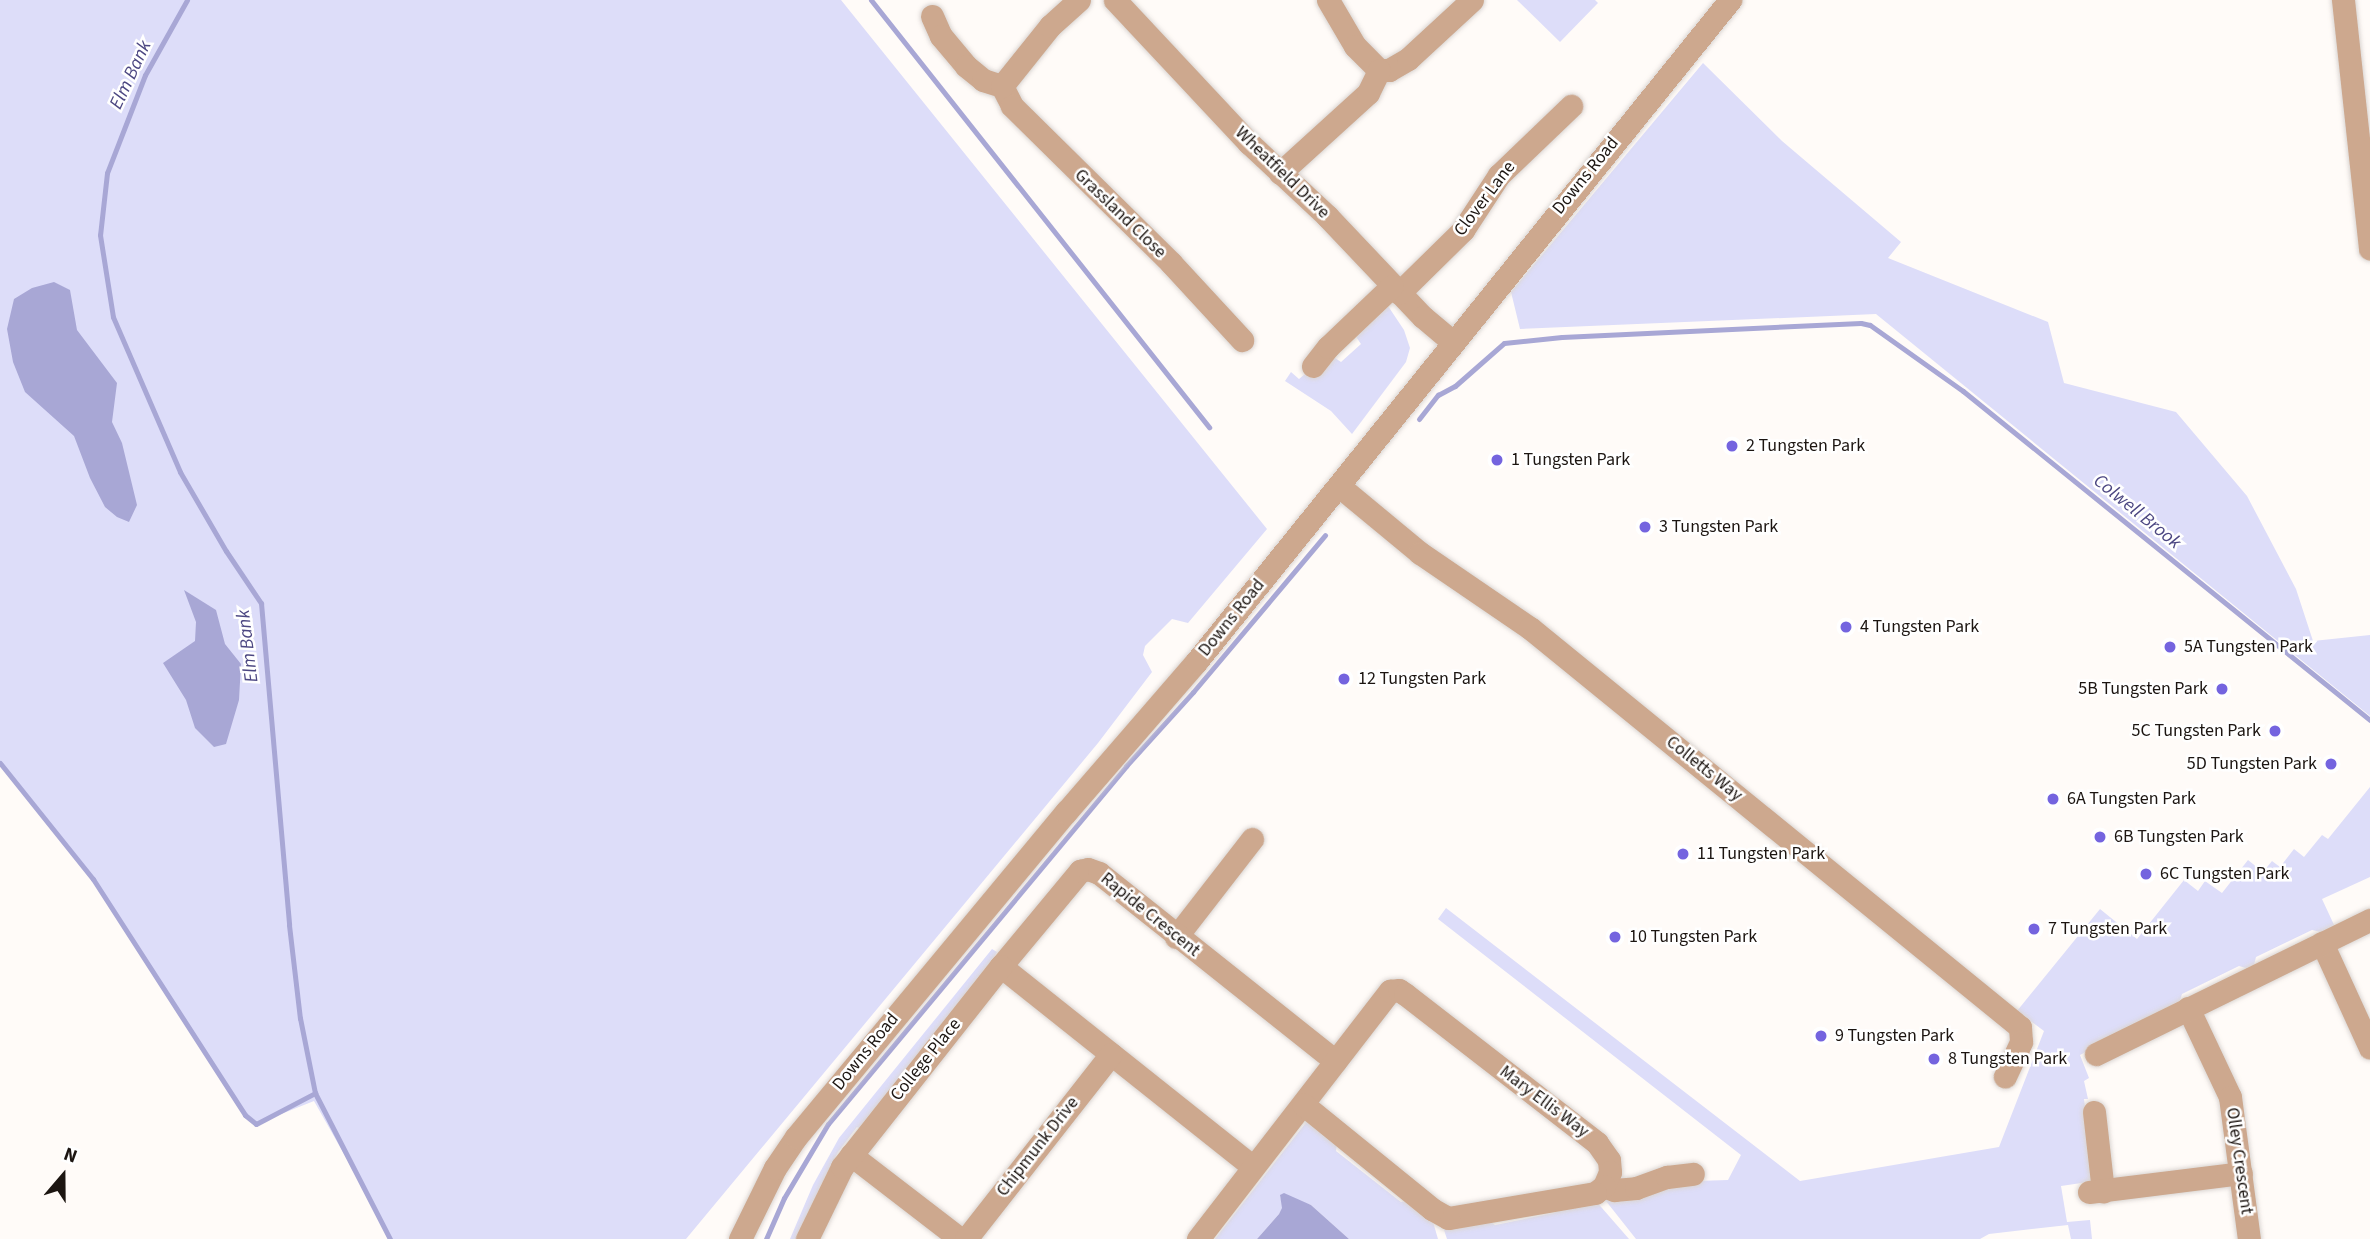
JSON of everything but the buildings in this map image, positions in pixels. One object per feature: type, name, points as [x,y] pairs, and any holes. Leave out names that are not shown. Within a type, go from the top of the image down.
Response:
[{"type":"street","points":[[933,16],[941,36],[966,66],[982,80],[1002,86],[1050,26],[1079,0]]},
{"type":"street","points":[[1328,0],[1355,46],[1379,70]]},
{"type":"street","points":[[1379,70],[1389,69],[1408,59],[1472,0]]},
{"type":"street","name":"Downs Road","points":[[740,1239],[775,1168],[796,1137],[1066,811],[1196,662],[1730,0]]},
{"type":"street","points":[[2343,0],[2370,249]]},
{"type":"street","name":"Wheatfield Drive","points":[[1118,1],[1216,109],[1340,230],[1396,290],[1453,341]]},
{"type":"street","points":[[1280,173],[1368,93],[1379,70]]},
{"type":"street","name":"Grassland Close","points":[[1002,86],[1012,106],[1171,263],[1242,340]]},
{"type":"street","name":"Clover Lane","points":[[1313,366],[1328,347],[1463,230],[1499,175],[1571,106]]},
{"type":"street","name":"Colletts Way","points":[[1339,486],[1420,553],[1530,628],[2020,1027],[2019,1050],[2005,1076]]},
{"type":"street","points":[[1176,937],[1252,839]]},
{"type":"street","name":"Rapide Crescent","points":[[1002,966],[1080,871],[1088,869],[1098,873],[1335,1061]]},
{"type":"street","points":[[2096,1054],[2370,920]]},
{"type":"street","points":[[2322,943],[2370,1048]]},
{"type":"street","points":[[1002,966],[1252,1166]]},
{"type":"street","name":"College Place","points":[[807,1239],[825,1198],[851,1155],[1002,966]]},
{"type":"street","name":"Mary Ellis Way","points":[[1198,1239],[1390,991],[1399,990],[1597,1143],[1610,1167],[1604,1185]]},
{"type":"street","name":"Olley Crescent","points":[[2188,1008],[2230,1097],[2249,1239]]},
{"type":"street","name":"Chipmunk Drive","points":[[966,1239],[1111,1054]]},
{"type":"street","points":[[1303,1104],[1432,1209],[1448,1218],[1595,1193],[1604,1185],[1614,1190],[1636,1188],[1667,1177],[1693,1174]]},
{"type":"street","points":[[2094,1112],[2096,1191],[2241,1173]]},
{"type":"street","points":[[851,1155],[960,1239]]},
{"type":"shaded area","points":[[0,0],[841,0],[1267,529],[1188,623],[1172,619],[1145,646],[1143,655],[1152,672],[1098,743],[686,1239],[392,1239],[314,1101],[256,1124],[245,1115],[93,879],[0,763]]},
{"type":"shaded area","points":[[1517,0],[1595,0],[1598,3],[1560,42]]},
{"type":"shaded area","points":[[1703,63],[1782,141],[1901,242],[1888,258],[2048,322],[2064,383],[2176,412],[2247,496],[2296,589],[2313,641],[2370,635],[2370,716],[1876,314],[1520,329],[1511,292]]},
{"type":"shaded area","points":[[1386,303],[1404,330],[1410,348],[1406,362],[1352,434],[1331,411],[1285,381],[1291,372],[1299,379],[1329,354],[1341,362],[1361,344],[1352,331]]},
{"type":"shaded area","points":[[2370,787],[2370,877],[2322,899],[2335,927],[2321,932],[2312,930],[2256,957],[2254,965],[2246,968],[2239,966],[2182,994],[2179,1004],[2080,1055],[2089,1078],[2084,1081],[2088,1099],[2084,1099],[2095,1181],[2061,1186],[2067,1222],[2090,1220],[2092,1239],[2071,1239],[2068,1225],[1989,1234],[1980,1239],[1636,1239],[1602,1196],[1664,1182],[1728,1180],[1741,1155],[1438,919],[1446,908],[1800,1181],[1999,1147],[2044,1031],[2017,1011],[2100,909],[2137,939],[2184,880],[2198,891],[2205,881],[2222,893],[2248,860],[2263,872],[2272,861],[2280,867],[2294,849],[2304,857],[2322,835],[2328,839]]},
{"type":"shaded area","points":[[992,949],[997,952],[994,957],[861,1129],[857,1127],[838,1152],[819,1189],[800,1239],[790,1239],[813,1185],[839,1138]]},
{"type":"shaded area","points":[[1308,1120],[1337,1143],[1336,1151],[1401,1202],[1411,1200],[1431,1215],[1438,1239],[1349,1239],[1311,1205],[1280,1195],[1283,1208],[1257,1239],[1215,1239]]},
{"type":"shaded area","points":[[1595,1200],[1629,1239],[1447,1239],[1441,1221],[1488,1220],[1495,1225],[1554,1213],[1559,1206]]},
{"type":"water","points":[[54,282],[70,290],[77,330],[117,383],[112,422],[122,443],[137,505],[129,522],[117,517],[105,507],[90,478],[74,436],[25,392],[13,362],[7,329],[14,299],[32,288]]},
{"type":"water","points":[[184,590],[216,610],[225,644],[241,664],[239,700],[226,744],[214,747],[195,728],[186,700],[163,663],[195,641],[196,622]]},
{"type":"water","points":[[1284,1193],[1311,1205],[1349,1239],[1257,1239],[1279,1214],[1282,1208],[1280,1195]]},
{"type":"waterway","name":"Elm Bank","points":[[187,0],[145,75],[107,173],[100,235],[113,317],[180,472],[226,551],[261,603],[289,925],[300,1018],[315,1093],[390,1239]]},
{"type":"waterway","points":[[871,0],[1209,427]]},
{"type":"waterway","name":"Colwell Brook","points":[[1419,419],[1438,395],[1455,386],[1504,343],[1562,337],[1861,323],[1870,325],[1963,391],[2370,720]]},
{"type":"waterway","points":[[766,1239],[784,1198],[828,1124],[1126,766],[1193,692],[1325,535]]},
{"type":"waterway","points":[[0,763],[93,879],[245,1115],[256,1124],[315,1093]]},
{"type":"place","name":"2 Tungsten Park","points":[[1732,446]]},
{"type":"place","name":"1 Tungsten Park","points":[[1497,460]]},
{"type":"place","name":"3 Tungsten Park","points":[[1645,527]]},
{"type":"place","name":"4 Tungsten Park","points":[[1846,627]]},
{"type":"place","name":"5A Tungsten Park","points":[[2170,647]]},
{"type":"place","name":"12 Tungsten Park","points":[[1344,679]]},
{"type":"place","name":"5B Tungsten Park","points":[[2222,689]]},
{"type":"place","name":"5C Tungsten Park","points":[[2275,731]]},
{"type":"place","name":"5D Tungsten Park","points":[[2331,764]]},
{"type":"place","name":"6A Tungsten Park","points":[[2053,799]]},
{"type":"place","name":"6B Tungsten Park","points":[[2100,837]]},
{"type":"place","name":"11 Tungsten Park","points":[[1683,854]]},
{"type":"place","name":"6C Tungsten Park","points":[[2146,874]]},
{"type":"place","name":"7 Tungsten Park","points":[[2034,929]]},
{"type":"place","name":"10 Tungsten Park","points":[[1615,937]]},
{"type":"place","name":"9 Tungsten Park","points":[[1821,1036]]},
{"type":"place","name":"8 Tungsten Park","points":[[1934,1059]]}]
